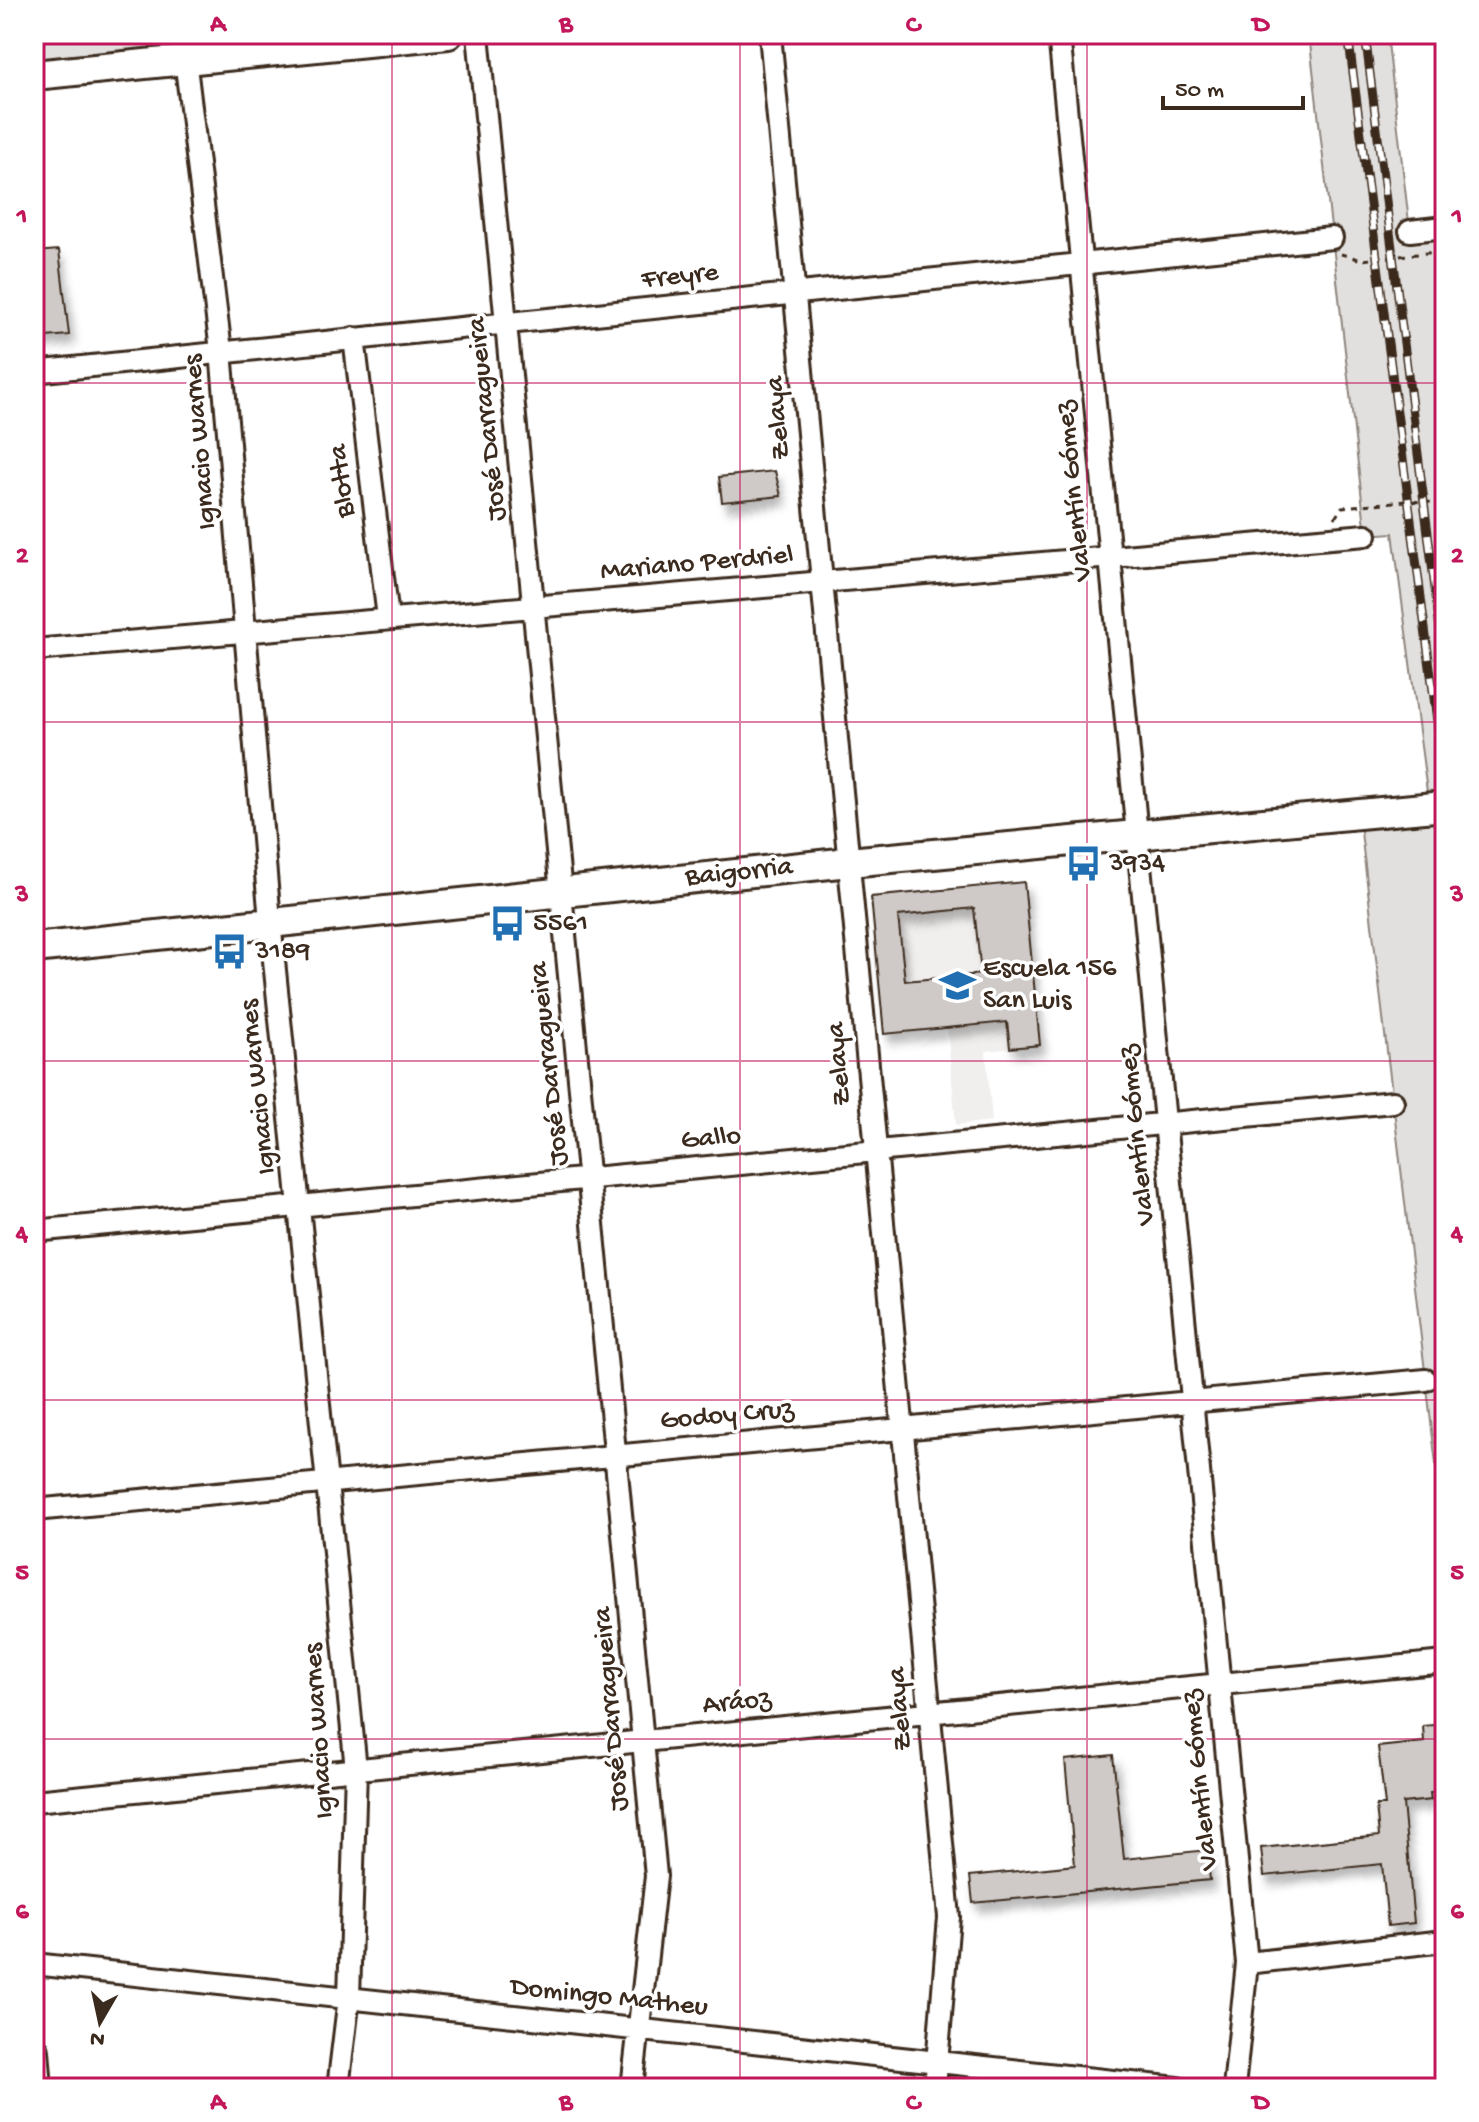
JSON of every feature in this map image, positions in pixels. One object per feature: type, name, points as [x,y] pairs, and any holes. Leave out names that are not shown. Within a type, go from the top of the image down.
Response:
[{"type":"street","points":[[34,75],[183,47],[448,34]]},
{"type":"street","name":"José Darragueira","points":[[478,34],[656,1876],[632,2088]]},
{"type":"street","name":"Zelaya","points":[[770,34],[949,1917],[935,2088]]},
{"type":"street","name":"Valentín Gómez","points":[[1059,34],[1247,1963],[1234,2088]]},
{"type":"street","name":"Ignacio Warnes","points":[[183,47],[221,351],[270,921],[356,1769],[349,1997],[338,2088]]},
{"type":"street","points":[[1410,231],[1445,227]]},
{"type":"street","name":"Freyre","points":[[34,372],[1324,239]]},
{"type":"street","name":"Blotta","points":[[354,338],[388,618]]},
{"type":"street","name":"Mariano Perdriel","points":[[34,650],[1366,535]]},
{"type":"street","name":"Baigorria","points":[[34,948],[849,862],[1445,806]]},
{"type":"street","name":"Gallo","points":[[34,1231],[1393,1102]]},
{"type":"street","name":"Godoy Cruz","points":[[34,1510],[326,1480],[1426,1380]]},
{"type":"street","name":"Aráoz","points":[[34,1801],[1445,1662]]},
{"type":"street","points":[[1247,1963],[1445,1941]]},
{"type":"street","name":"Domingo Matheu","points":[[34,1964],[1178,2088]]},
{"type":"street","points":[[34,2051],[37,2088]]},
{"type":"path","points":[[1324,239],[1317,256],[1342,254],[1362,260],[1445,251]]},
{"type":"path","points":[[1337,537],[1335,517],[1342,507],[1406,501],[1445,503]]},
{"type":"shaded area","points":[[34,34],[169,34],[166,48],[161,51],[34,63]]},
{"type":"shaded area","points":[[1309,34],[1387,34],[1410,231],[1445,227],[1445,1540],[1359,815],[1429,807],[1393,533],[1366,535]]},
{"type":"shaded area","name":"Escuela 156 San Luis","points":[[1024,882],[1040,1045],[986,1051],[992,1121],[956,1125],[947,1028],[884,1034],[871,897]]},
{"type":"building","points":[[59,250],[69,335],[34,338],[34,252]]},
{"type":"building","points":[[775,471],[781,496],[722,502],[719,477]]},
{"type":"building","name":"Escuela 156 San Luis","points":[[1024,882],[1040,1045],[1010,1048],[1007,1022],[884,1034],[871,897]],"holes":[[[974,908],[981,974],[905,981],[898,916]]]},
{"type":"building","points":[[1445,1724],[1445,1792],[1430,1793],[1431,1800],[1403,1803],[1414,1923],[1388,1926],[1382,1864],[1264,1876],[1261,1848],[1379,1836],[1376,1805],[1385,1805],[1378,1747],[1424,1742],[1423,1726]]},
{"type":"building","points":[[1113,1755],[1124,1859],[1207,1850],[1210,1880],[973,1903],[970,1876],[1075,1865],[1065,1760]]},
{"type":"railway","points":[[1348,34],[1445,783]]},
{"type":"railway","points":[[1365,34],[1445,668]]},
{"type":"place","name":"3934","points":[[1083,864]]},
{"type":"place","name":"5561","points":[[507,924]]},
{"type":"place","name":"3189","points":[[229,952]]},
{"type":"place","name":"Escuela 156 San Luis","points":[[957,985]]}]
